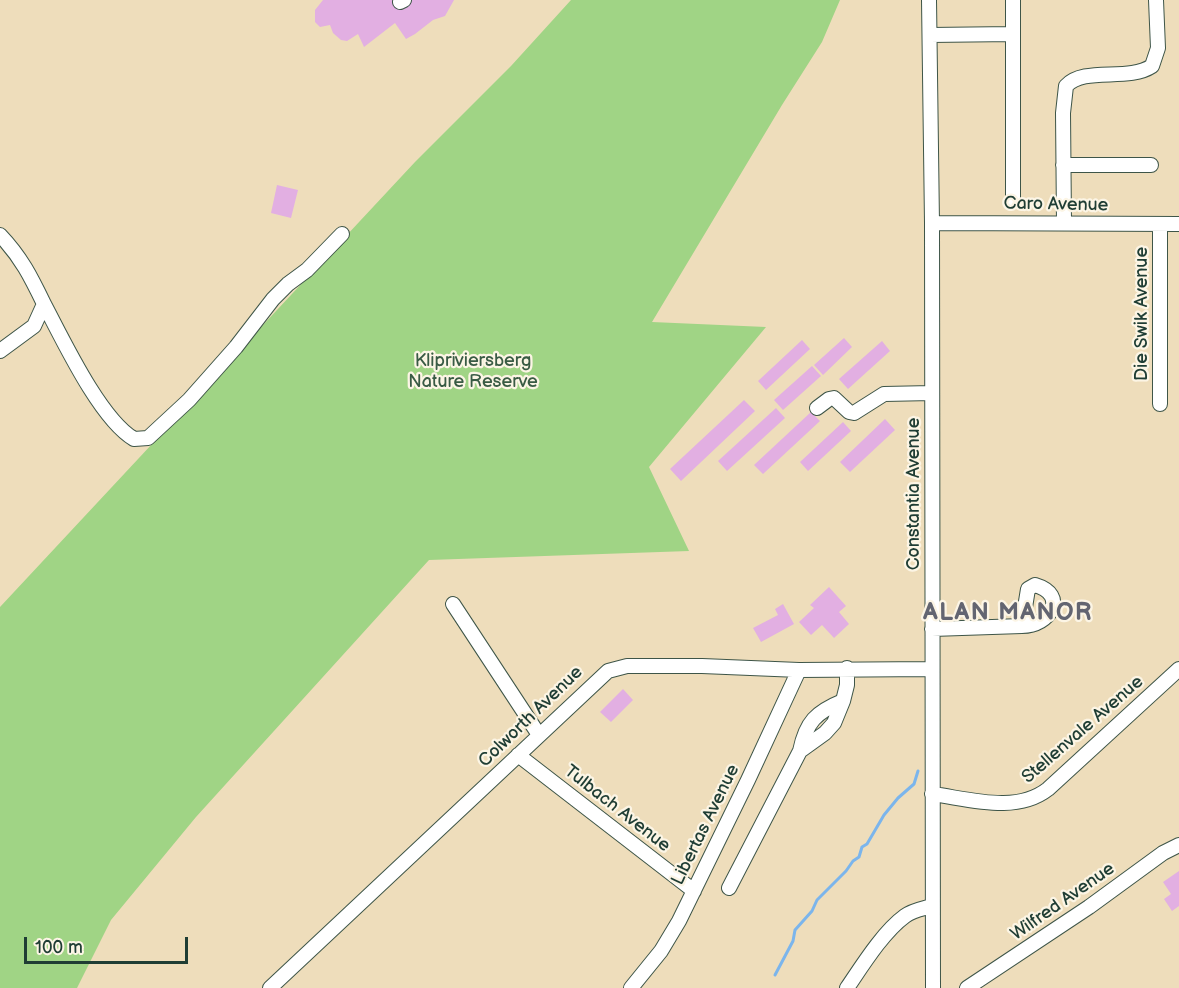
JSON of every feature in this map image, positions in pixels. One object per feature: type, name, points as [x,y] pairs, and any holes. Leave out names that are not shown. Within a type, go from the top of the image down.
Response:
[{"type":"street","name":"Constantia Avenue","points":[[929,0],[932,223],[933,988]]},
{"type":"street","points":[[1013,0],[1014,198]]},
{"type":"street","points":[[1064,223],[1064,96],[1066,86],[1075,79],[1138,73],[1152,66],[1158,48],[1156,0]]},
{"type":"street","points":[[930,35],[1013,34]]},
{"type":"street","points":[[1063,165],[1151,165]]},
{"type":"street","name":"Caro Avenue","points":[[932,223],[1179,224]]},
{"type":"street","name":"Die Swik Avenue","points":[[1160,224],[1160,404]]},
{"type":"street","points":[[0,235],[16,252],[28,270],[79,369],[118,427],[134,439],[148,438],[175,415],[242,340],[273,299],[307,270],[342,234]]},
{"type":"street","points":[[0,351],[34,326],[44,304]]},
{"type":"street","points":[[817,408],[834,398],[849,412],[854,413],[884,394],[932,393]]},
{"type":"street","points":[[453,604],[539,735]]},
{"type":"street","points":[[932,629],[1022,626]]},
{"type":"street","name":"Colworth Avenue","points":[[270,988],[601,675],[621,667],[702,666],[799,670],[932,669]]},
{"type":"street","points":[[729,888],[800,751],[803,735],[816,715],[825,708],[843,701],[847,685],[847,668]]},
{"type":"street","name":"Stellenvale Avenue","points":[[932,794],[1011,804],[1029,801],[1048,789],[1179,669]]},
{"type":"street","name":"Libertas Avenue","points":[[631,988],[661,951],[679,921],[799,670]]},
{"type":"street","name":"Tulbach Avenue","points":[[518,755],[694,891]]},
{"type":"street","name":"Wilfred Avenue","points":[[967,988],[1179,845]]},
{"type":"street","points":[[847,988],[898,921],[912,911],[932,906]]},
{"type":"green space","name":"Klipriviersberg Nature Reserve","points":[[571,0],[840,0],[822,42],[652,322],[766,327],[649,467],[689,551],[429,560],[196,817],[111,920],[77,988],[0,988],[0,607],[415,162],[511,66]]},
{"type":"building","points":[[323,0],[454,0],[445,16],[433,20],[406,39],[395,23],[364,47],[358,34],[347,41],[341,40],[333,33],[330,25],[320,27],[315,22],[315,10]]},
{"type":"building","points":[[277,185],[298,190],[291,218],[271,213]]},
{"type":"building","points":[[844,338],[852,347],[823,375],[814,365]]},
{"type":"building","points":[[802,340],[810,349],[766,390],[758,381]]},
{"type":"building","points":[[882,341],[890,351],[848,389],[839,379]]},
{"type":"building","points":[[812,366],[821,376],[783,410],[774,400]]},
{"type":"building","points":[[744,400],[755,411],[681,481],[670,469]]},
{"type":"building","points":[[776,408],[785,418],[727,471],[718,461]]},
{"type":"building","points":[[811,412],[820,421],[763,474],[754,465]]},
{"type":"building","points":[[885,419],[895,430],[850,472],[840,462]]},
{"type":"building","points":[[843,422],[851,431],[808,471],[800,462]]},
{"type":"building","points":[[829,587],[846,606],[839,612],[849,624],[834,638],[822,625],[811,635],[799,622],[814,608],[810,605]]},
{"type":"building","points":[[783,604],[794,624],[761,642],[753,628],[778,615],[775,609]]},
{"type":"building","points":[[623,689],[633,700],[611,722],[600,712]]},
{"type":"building","points":[[1179,871],[1179,906],[1172,911],[1164,899],[1171,894],[1163,882]]},
{"type":"waterway","points":[[775,975],[793,941],[795,930],[812,911],[817,900],[859,857],[862,847],[867,844],[884,815],[914,784],[918,771]]},
{"type":"district","name":"ALAN MANOR","points":[[1008,614]]}]
